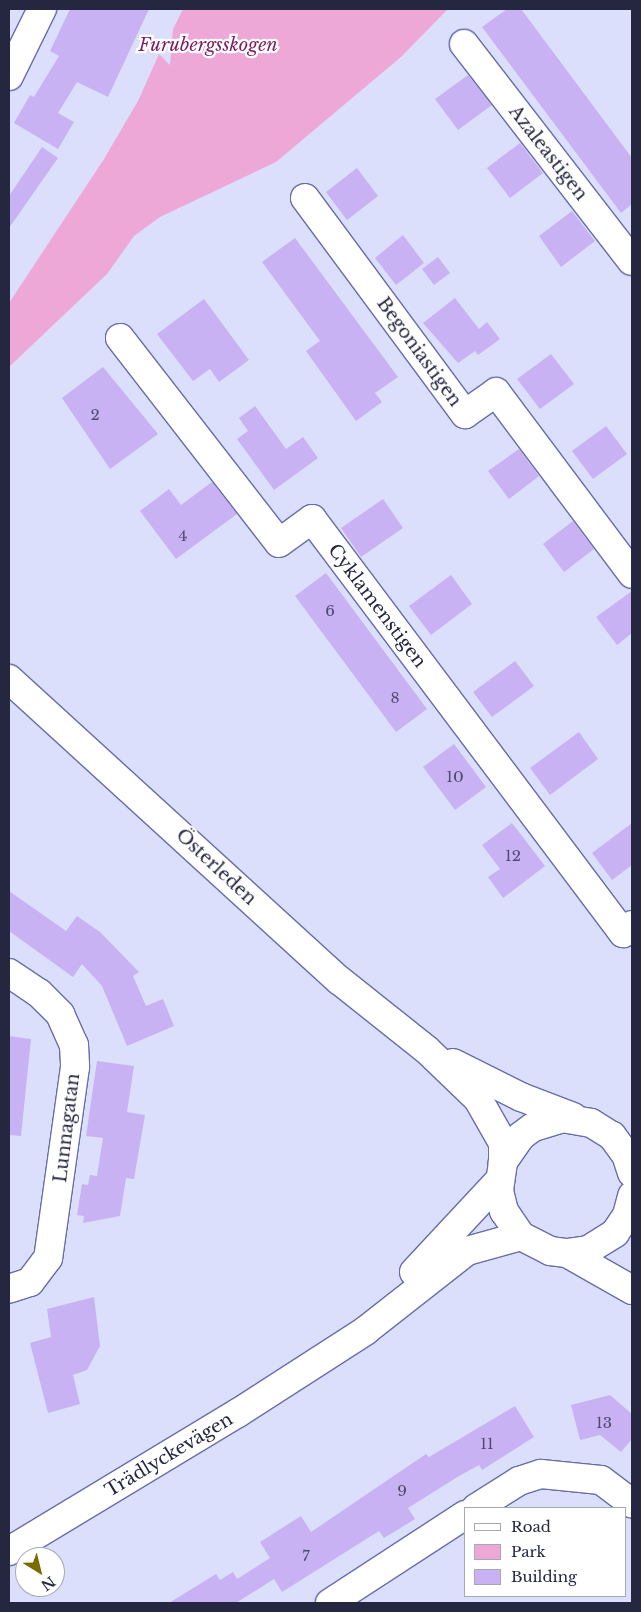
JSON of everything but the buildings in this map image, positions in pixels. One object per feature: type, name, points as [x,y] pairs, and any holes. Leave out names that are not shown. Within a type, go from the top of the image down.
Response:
[{"type":"street","points":[[9,76],[42,9]]},
{"type":"street","name":"Azaleastigen","points":[[464,44],[632,261]]},
{"type":"street","name":"Begoniastigen","points":[[305,198],[465,414],[496,392],[632,574]]},
{"type":"street","name":"Cyklamenstigen","points":[[120,338],[279,543],[312,519],[627,929]]},
{"type":"street","name":"Österleden","points":[[9,679],[339,980],[427,1050],[478,1099],[503,1143],[501,1171]]},
{"type":"street","name":"Lunnagatan","points":[[9,973],[39,993],[60,1014],[74,1045],[75,1067],[48,1258],[30,1282],[9,1289]]},
{"type":"street","name":"Österleden","points":[[427,1050],[521,1097],[590,1124]]},
{"type":"street","name":"Trädlyckevägen","points":[[327,1353],[398,1288],[501,1171],[521,1136],[534,1127],[563,1118],[590,1124],[632,1128]]},
{"type":"street","points":[[590,1124],[620,1145],[632,1174]]},
{"type":"street","points":[[501,1171],[504,1211],[521,1236],[550,1251],[567,1253],[588,1250],[606,1240],[631,1209]]},
{"type":"street","name":"Trädlyckevägen","points":[[9,1552],[238,1413],[327,1353],[365,1331],[467,1251],[521,1236]]},
{"type":"street","points":[[567,1253],[632,1290]]},
{"type":"street","points":[[478,1507],[519,1481],[541,1474],[600,1480],[632,1503]]},
{"type":"street","points":[[330,1603],[463,1516]]},
{"type":"green space","name":"Furubergsskogen","points":[[183,9],[448,9],[401,57],[276,162],[160,217],[134,236],[107,274],[9,367],[9,303],[104,159],[138,101],[159,54],[170,65],[173,29]]}]
